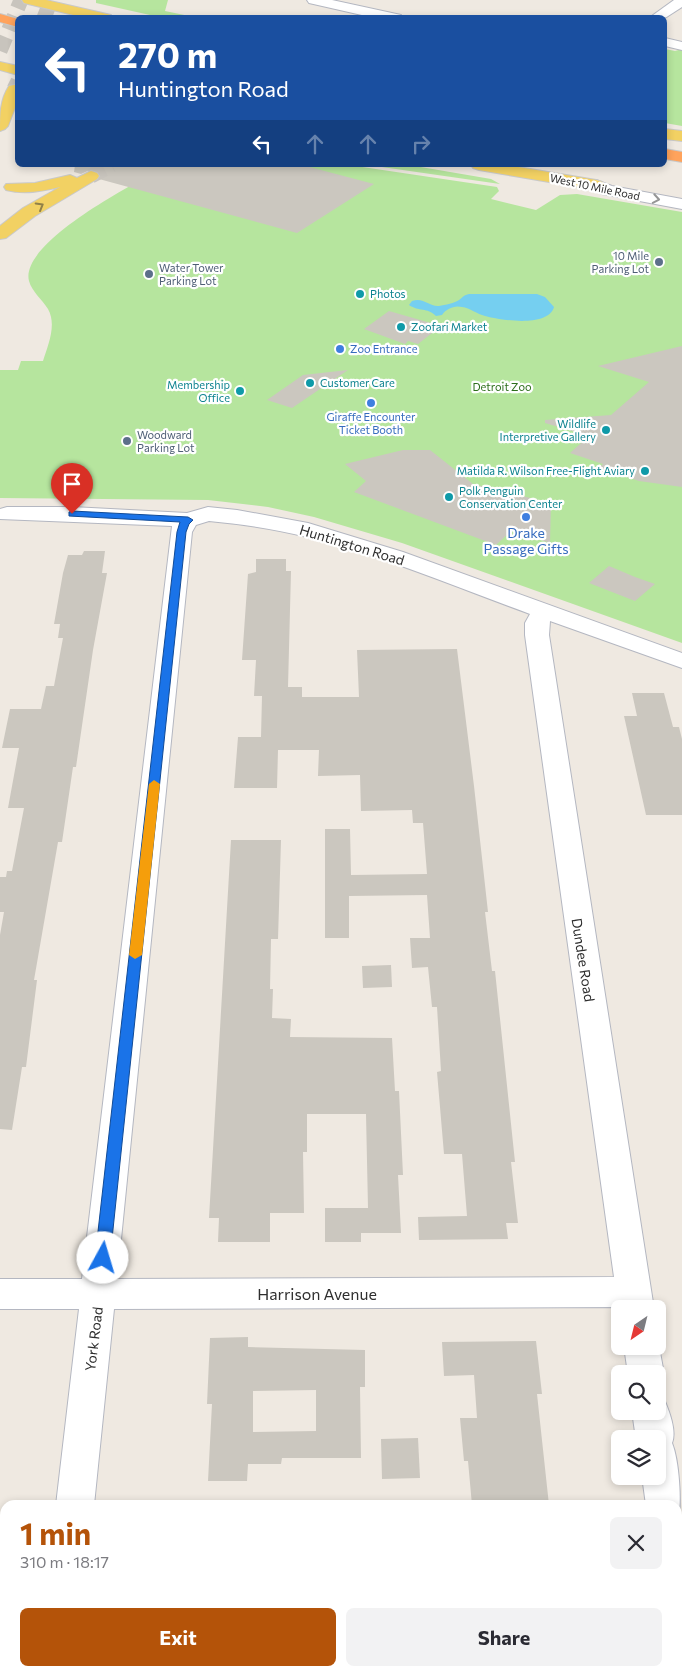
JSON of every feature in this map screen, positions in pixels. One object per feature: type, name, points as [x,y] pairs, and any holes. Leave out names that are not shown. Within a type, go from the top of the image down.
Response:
[{"type":"highway","points":[[0,18],[15,21]]},
{"type":"highway","points":[[667,154],[682,157]]},
{"type":"main road","points":[[29,0],[96,15]]},
{"type":"main road","points":[[0,66],[15,70]]},
{"type":"main road","points":[[0,81],[15,87]]},
{"type":"main road","points":[[0,126],[15,89]]},
{"type":"main road","points":[[667,134],[682,136]]},
{"type":"main road","name":"West 10 Mile Road","points":[[491,167],[596,184]]},
{"type":"main road","points":[[0,234],[29,212],[91,176],[35,188],[7,198]]},
{"type":"street","points":[[314,0],[382,15]]},
{"type":"street","points":[[660,15],[682,0]]},
{"type":"street","points":[[667,42],[682,46]]},
{"type":"street","name":"West 10 Mile Road","points":[[596,184],[608,190],[682,204]]},
{"type":"street","name":"Huntington Road","points":[[7,514],[72,514],[188,520],[208,514],[218,514],[308,530],[395,556],[682,662]]},
{"type":"street","name":"York Road","points":[[76,1500],[181,532],[184,523],[188,520]]},
{"type":"street","name":"Dundee Road","points":[[543,611],[537,623],[536,635],[635,1300]]},
{"type":"street","name":"Harrison Avenue","points":[[0,1294],[635,1300]]},
{"type":"street","points":[[662,1485],[664,1500]]},
{"type":"green space","points":[[96,0],[168,0],[165,11],[184,15],[150,15],[96,3]]},
{"type":"green space","points":[[667,49],[675,51],[682,49],[682,126],[667,123]]},
{"type":"green space","name":"Detroit Zoo","points":[[164,167],[362,167],[497,187],[499,191],[491,199],[536,210],[560,195],[577,194],[682,212],[682,643],[402,543],[314,517],[268,507],[208,500],[0,498],[0,370],[18,370],[21,361],[43,361],[52,328],[51,315],[32,289],[29,281],[31,265],[42,249],[61,231],[84,214]]},
{"type":"green space","points":[[382,167],[421,167],[491,179],[500,184]]},
{"type":"water","points":[[469,294],[537,294],[545,297],[554,307],[550,314],[543,318],[523,321],[492,318],[459,307],[450,308],[442,315],[436,316],[429,311],[409,305],[412,301],[420,300],[435,306],[441,306],[455,302]]},
{"type":"building","points":[[75,167],[310,167],[374,184],[297,233],[99,179],[101,175],[99,172],[92,169],[81,174],[74,172]]},
{"type":"building","name":"Zoofari Market","points":[[389,311],[441,326],[418,344],[408,341],[405,344],[364,329]]},
{"type":"building","points":[[682,346],[682,487],[639,481],[599,468],[603,464],[570,453],[589,436],[545,423],[545,420],[611,415],[649,382],[598,366]]},
{"type":"building","name":"Customer Care","points":[[348,370],[292,408],[267,400],[303,375]]},
{"type":"building","name":"Polk Penguin Conservation Center","points":[[403,450],[430,450],[473,484],[551,503],[550,543],[512,530],[496,545],[354,492],[366,481],[345,464]]},
{"type":"building","points":[[84,551],[105,551],[102,573],[107,573],[93,650],[76,767],[73,767],[62,842],[58,842],[34,980],[37,980],[26,1067],[22,1067],[12,1130],[0,1129],[0,935],[4,912],[0,912],[0,877],[6,877],[7,871],[12,871],[24,808],[8,808],[19,748],[2,748],[10,709],[41,709],[46,686],[54,686],[63,638],[58,638],[60,624],[54,624],[63,573],[68,555],[82,555]]},
{"type":"building","points":[[256,559],[286,559],[286,571],[291,571],[288,687],[302,687],[302,697],[359,697],[357,650],[457,649],[488,912],[485,912],[492,971],[495,971],[515,1162],[511,1162],[518,1223],[506,1223],[508,1239],[419,1240],[418,1217],[467,1216],[462,1154],[444,1154],[437,1072],[441,1071],[437,1007],[432,1007],[428,967],[412,968],[410,938],[430,938],[427,895],[349,896],[349,938],[325,938],[325,829],[350,829],[351,875],[427,874],[423,823],[413,823],[412,810],[361,811],[360,775],[318,776],[319,750],[278,750],[277,788],[234,788],[238,737],[261,737],[262,696],[254,696],[256,660],[242,660],[248,574],[256,572]]},
{"type":"building","points":[[609,566],[655,584],[635,601],[589,583]]},
{"type":"building","points":[[632,693],[664,693],[673,727],[679,727],[682,739],[682,815],[646,815],[624,716],[637,716]]},
{"type":"building","points":[[231,840],[281,840],[278,939],[271,939],[270,989],[273,989],[272,1018],[291,1019],[290,1037],[392,1038],[395,1091],[399,1091],[403,1175],[398,1175],[401,1233],[361,1233],[361,1242],[325,1242],[325,1208],[368,1208],[366,1114],[307,1114],[307,1152],[303,1152],[304,1213],[270,1213],[270,1242],[218,1242],[219,1218],[209,1218]]},
{"type":"building","points":[[391,965],[392,987],[363,988],[362,966]]},
{"type":"building","points":[[248,1337],[248,1347],[365,1350],[365,1387],[360,1387],[361,1458],[282,1458],[281,1464],[248,1464],[247,1481],[208,1481],[212,1404],[207,1404],[210,1338]],"holes":[[[316,1390],[316,1431],[253,1432],[253,1391]]]},
{"type":"building","points":[[536,1341],[542,1394],[537,1394],[548,1500],[472,1500],[468,1461],[464,1461],[460,1418],[477,1418],[474,1375],[444,1376],[442,1342]]},
{"type":"building","points":[[418,1438],[420,1478],[382,1479],[381,1439]]},
{"type":"tunnel","points":[[0,51],[21,0]]},
{"type":"tunnel","points":[[45,15],[51,0]]},
{"type":"tunnel","points":[[91,176],[108,167]]},
{"type":"slow traffic","points":[[135,955],[154,784]]},
{"type":"place","name":"10 Mile Parking Lot","points":[[659,262]]},
{"type":"place","name":"Water Tower Parking Lot","points":[[149,274]]},
{"type":"place","name":"Photos","points":[[360,294]]},
{"type":"place","name":"Zoofari Market","points":[[401,327]]},
{"type":"place","name":"Zoo Entrance","points":[[340,349]]},
{"type":"place","name":"Customer Care","points":[[310,383]]},
{"type":"place","name":"Membership Office","points":[[240,391]]},
{"type":"place","name":"Giraffe Encounter Ticket Booth","points":[[371,403]]},
{"type":"place","name":"Wildlife Interpretive Gallery","points":[[606,430]]},
{"type":"place","name":"Woodward Parking Lot","points":[[127,441]]},
{"type":"place","name":"Matilda R. Wilson Free-Flight Aviary","points":[[645,471]]},
{"type":"place","name":"Polk Penguin Conservation Center","points":[[449,497]]},
{"type":"place","name":"Drake Passage Gifts","points":[[526,517]]},
{"type":"route","points":[[72,514],[188,520],[184,523],[181,532],[103,1258]]}]
